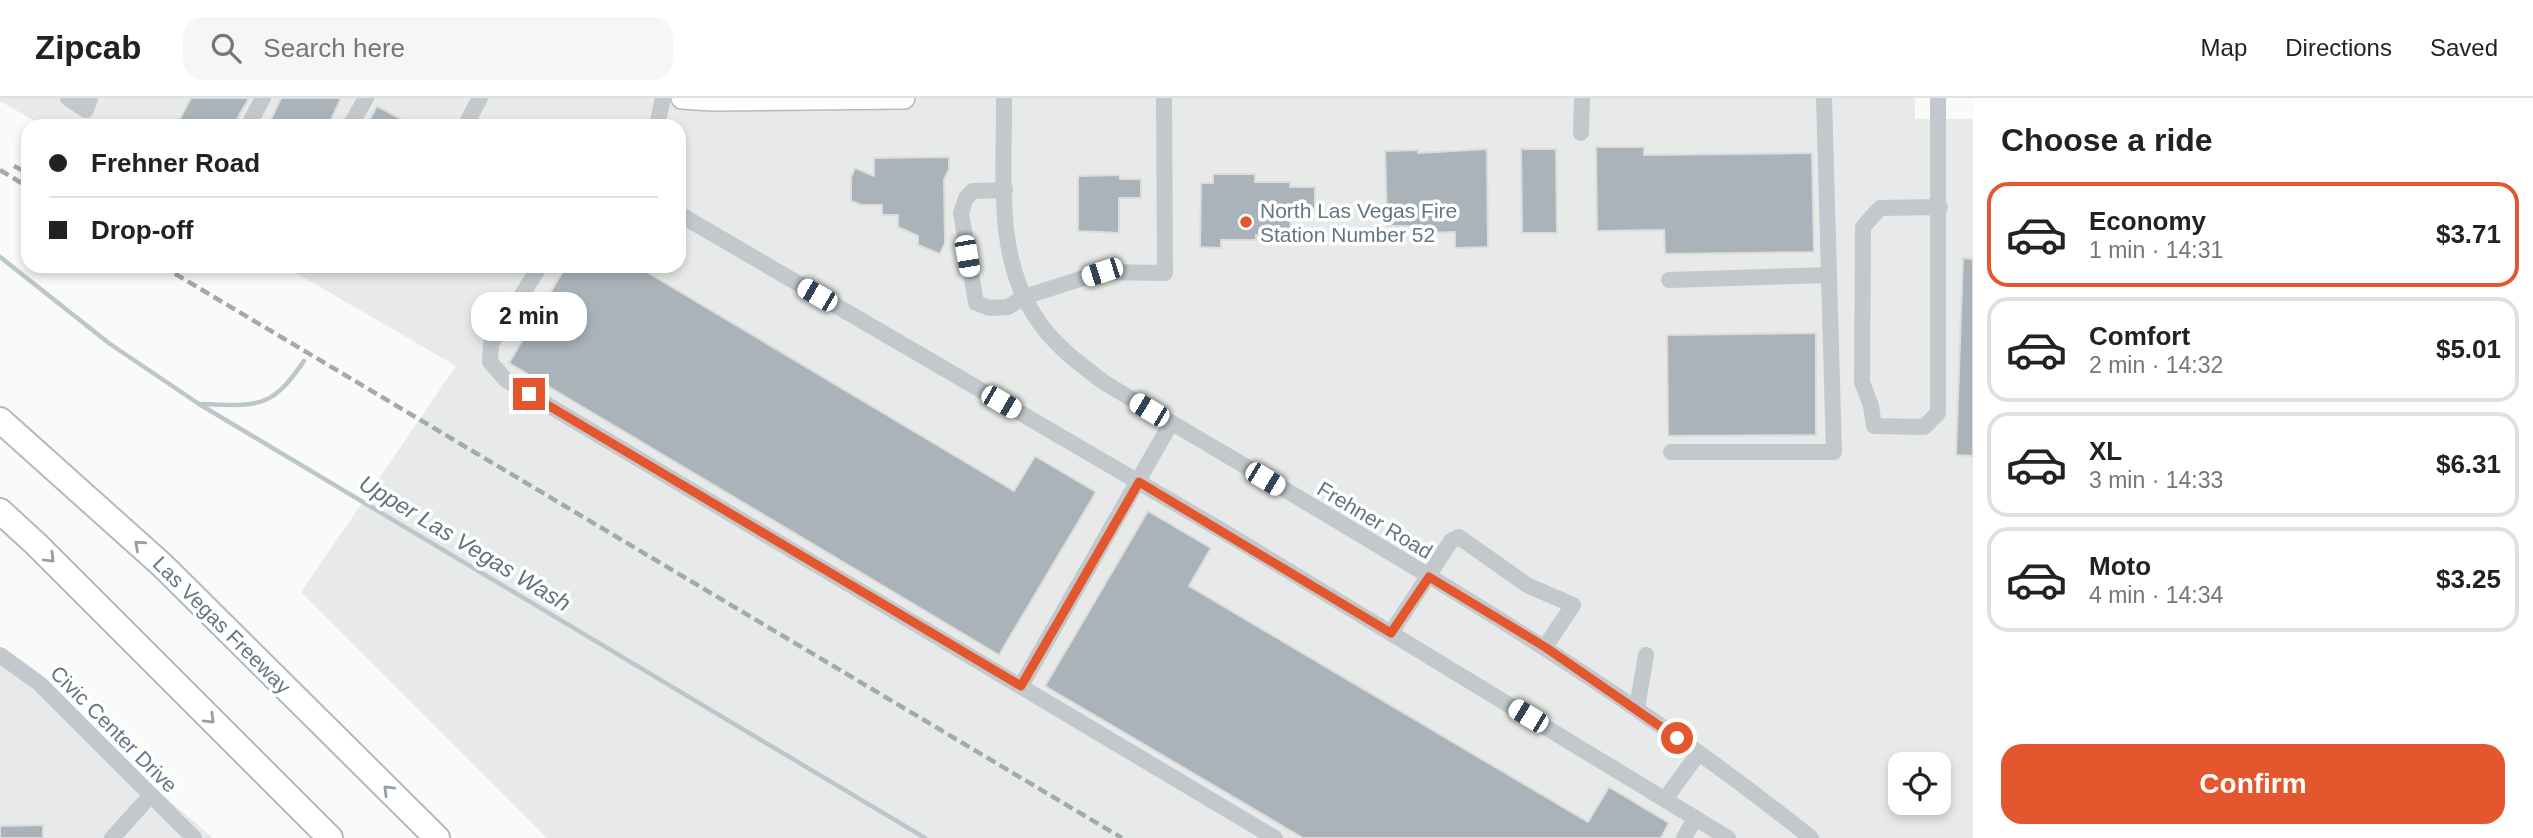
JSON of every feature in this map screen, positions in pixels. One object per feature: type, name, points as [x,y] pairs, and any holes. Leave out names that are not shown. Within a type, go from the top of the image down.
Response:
[{"type":"highway","name":"Las Vegas Freeway","points":[[0,420],[162,565],[437,838]]},
{"type":"highway","points":[[0,511],[330,838]]},
{"type":"main road","points":[[682,98],[904,98]]},
{"type":"street","points":[[68,98],[86,110],[90,98]]},
{"type":"street","points":[[252,119],[263,98]]},
{"type":"street","points":[[354,119],[366,98]]},
{"type":"street","points":[[470,119],[480,98]]},
{"type":"street","points":[[658,119],[663,98]]},
{"type":"street","name":"Frehner Road","points":[[1004,98],[1005,190],[1010,255],[1024,298],[1045,331],[1078,363],[1105,383],[1545,647],[1637,708],[1811,838]]},
{"type":"street","points":[[1005,190],[973,191],[966,198],[961,213],[976,303],[990,308],[1008,307],[1024,298],[1102,272],[1165,273],[1164,98]]},
{"type":"street","points":[[1581,133],[1582,98]]},
{"type":"street","points":[[1671,452],[1834,452],[1824,98]]},
{"type":"street","points":[[1938,98],[1940,207],[1938,413],[1924,427],[1874,426],[1871,406],[1862,382],[1863,227],[1880,208],[1940,207]]},
{"type":"street","points":[[686,218],[1139,482],[1728,838]]},
{"type":"street","points":[[536,273],[491,344],[491,362],[506,380],[1275,838]]},
{"type":"street","points":[[1669,280],[1829,275]]},
{"type":"street","points":[[1021,686],[1171,423]]},
{"type":"street","points":[[1391,633],[1451,541],[1459,537],[1527,585],[1573,605],[1545,647]]},
{"type":"street","name":"Civic Center Drive","points":[[0,655],[40,684],[194,838]]},
{"type":"street","points":[[1637,708],[1646,655]]},
{"type":"street","points":[[1665,799],[1698,754]]},
{"type":"street","points":[[113,838],[151,795]]},
{"type":"street","points":[[1684,838],[1695,818]]},
{"type":"shaded area","points":[[0,98],[1915,98],[1915,119],[1973,119],[1973,838],[547,838],[301,592],[456,366],[296,273],[686,273],[686,119],[31,119],[0,101]]},
{"type":"shaded area","points":[[0,655],[213,838],[0,838]]},
{"type":"building","points":[[191,98],[249,98],[237,119],[180,119]]},
{"type":"building","points":[[281,98],[341,98],[331,119],[271,119]]},
{"type":"building","points":[[377,106],[401,119],[370,119]]},
{"type":"building","points":[[1596,147],[1644,147],[1644,155],[1812,153],[1814,252],[1665,254],[1664,230],[1597,231]]},
{"type":"building","points":[[1487,149],[1488,247],[1455,248],[1455,232],[1424,233],[1423,226],[1387,226],[1385,151],[1418,150],[1418,153]]},
{"type":"building","points":[[1521,149],[1556,149],[1557,233],[1522,233]]},
{"type":"building","points":[[949,157],[949,169],[944,180],[945,243],[940,254],[918,245],[918,236],[898,227],[898,215],[882,215],[882,205],[861,205],[851,201],[851,178],[855,168],[874,176],[874,158]]},
{"type":"building","name":"North Las Vegas Fire Station Number 52","points":[[1213,174],[1255,174],[1255,182],[1290,182],[1290,187],[1315,187],[1315,209],[1291,209],[1290,235],[1256,235],[1256,240],[1221,240],[1221,248],[1200,247],[1201,183],[1213,183]]},
{"type":"building","points":[[1120,175],[1120,179],[1141,179],[1141,198],[1119,198],[1119,233],[1078,231],[1078,176]]},
{"type":"building","points":[[1963,258],[1973,259],[1973,456],[1956,455]]},
{"type":"building","points":[[562,273],[648,273],[1014,491],[1035,456],[1096,492],[999,655],[509,363]]},
{"type":"building","points":[[1816,333],[1816,435],[1668,436],[1667,335]]},
{"type":"building","points":[[1148,511],[1211,548],[1189,586],[1588,822],[1609,787],[1669,823],[1661,838],[1303,838],[1045,686]]},
{"type":"building","points":[[43,825],[43,838],[0,838],[0,826]]},
{"type":"waterway","name":"Upper Las Vegas Wash","points":[[0,257],[110,344],[199,404],[925,838]]},
{"type":"waterway","points":[[199,404],[241,405],[265,400],[282,388],[304,361]]},
{"type":"railway","points":[[14,166],[21,170]]},
{"type":"railway","points":[[0,170],[21,183]]},
{"type":"railway","points":[[174,273],[1122,838]]},
{"type":"place","name":"North Las Vegas Fire Station Number 52","points":[[1246,222]]},
{"type":"route","points":[[529,394],[1021,686],[1139,482],[1391,633],[1429,577],[1545,647],[1677,738]]}]
